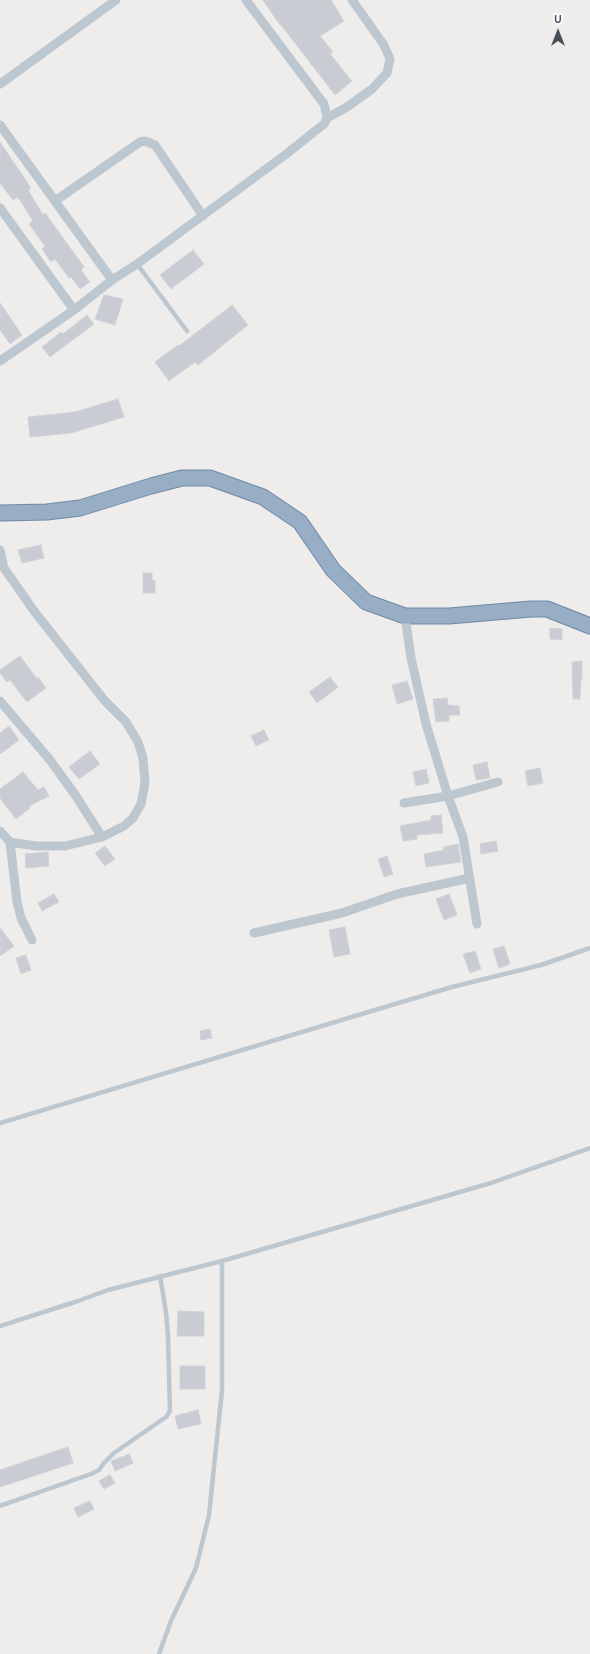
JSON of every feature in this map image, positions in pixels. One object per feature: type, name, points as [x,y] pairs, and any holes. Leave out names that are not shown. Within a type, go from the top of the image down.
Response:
[{"type":"highway","points":[[0,513],[47,512],[80,508],[182,478],[210,478],[263,497],[280,507],[300,522],[333,570],[366,602],[405,616],[449,616],[546,609],[590,626]]},
{"type":"street","points":[[0,84],[116,0]]},
{"type":"street","points":[[246,0],[324,104],[327,118]]},
{"type":"street","points":[[0,361],[74,310],[112,280],[137,264],[203,216],[285,155],[324,124],[327,118],[347,107],[372,89],[387,73],[390,59],[384,45],[352,0]]},
{"type":"street","points":[[0,126],[112,280]]},
{"type":"street","points":[[55,201],[140,142],[145,141],[154,145],[203,216]]},
{"type":"street","points":[[0,208],[74,310]]},
{"type":"street","points":[[0,550],[4,568],[34,611],[100,695],[126,722],[138,742],[143,758],[145,783],[141,804],[133,818],[124,826],[102,836],[65,846],[36,846],[10,842]]},
{"type":"street","points":[[405,616],[411,658],[435,756],[463,836],[477,924]]},
{"type":"street","points":[[0,702],[50,760],[102,836]]},
{"type":"street","points":[[404,803],[448,796],[498,782]]},
{"type":"street","points":[[0,831],[10,842],[17,902],[21,918],[32,940]]},
{"type":"street","points":[[254,933],[342,913],[397,894],[470,878]]},
{"type":"lane","points":[[137,264],[187,331]]},
{"type":"lane","points":[[0,1123],[379,1008],[452,987],[541,965],[590,948]]},
{"type":"lane","points":[[0,1326],[108,1290],[222,1261],[491,1183],[590,1148]]},
{"type":"lane","points":[[159,1654],[171,1621],[196,1568],[209,1515],[222,1390],[222,1261]]},
{"type":"lane","points":[[0,1506],[100,1470],[104,1463],[114,1453],[166,1417],[170,1410],[168,1336],[160,1276]]},
{"type":"building","points":[[263,0],[331,0],[344,21],[320,36],[333,52],[330,54],[352,81],[335,95],[280,25]]},
{"type":"building","points":[[0,142],[31,188],[28,190],[43,215],[45,213],[84,267],[81,270],[90,282],[80,289],[71,277],[69,278],[55,259],[51,262],[42,249],[45,246],[29,224],[33,221],[18,197],[13,200],[0,183]]},
{"type":"building","points":[[193,250],[204,264],[171,289],[160,275]]},
{"type":"building","points":[[104,295],[123,299],[115,325],[95,319]]},
{"type":"building","points":[[0,303],[22,335],[10,344],[0,330]]},
{"type":"building","points":[[232,305],[248,325],[198,365],[195,362],[169,381],[155,362],[178,345],[179,346]]},
{"type":"building","points":[[87,315],[94,324],[50,357],[42,347],[61,332],[63,334]]},
{"type":"building","points":[[118,399],[124,417],[71,433],[30,437],[28,417],[75,412]]},
{"type":"building","points":[[41,545],[44,558],[22,563],[18,550]]},
{"type":"building","points":[[143,573],[152,573],[152,580],[155,580],[155,593],[143,593]]},
{"type":"building","points":[[550,628],[562,629],[562,640],[550,639]]},
{"type":"building","points":[[20,656],[37,679],[38,677],[46,688],[27,702],[10,680],[7,682],[0,673],[0,670]]},
{"type":"building","points":[[582,661],[580,699],[573,699],[572,662]]},
{"type":"building","points":[[330,677],[338,687],[317,703],[309,692]]},
{"type":"building","points":[[407,681],[413,699],[397,704],[392,685]]},
{"type":"building","points":[[447,698],[448,705],[459,706],[460,715],[449,715],[449,721],[436,722],[433,699]]},
{"type":"building","points":[[9,726],[19,740],[0,754],[0,733]]},
{"type":"building","points":[[264,730],[269,740],[256,746],[251,736]]},
{"type":"building","points":[[90,751],[100,764],[79,779],[69,767]]},
{"type":"building","points":[[487,762],[490,778],[476,780],[473,765]]},
{"type":"building","points":[[540,768],[543,783],[528,786],[525,771]]},
{"type":"building","points":[[426,769],[429,783],[416,786],[413,772]]},
{"type":"building","points":[[23,772],[38,790],[44,787],[49,796],[29,806],[30,808],[16,819],[0,798],[0,789]]},
{"type":"building","points":[[441,815],[443,833],[417,835],[417,839],[403,841],[400,826],[431,820],[431,816]]},
{"type":"building","points":[[496,841],[498,851],[481,854],[480,844]]},
{"type":"building","points":[[458,844],[461,862],[426,867],[424,854],[444,850],[443,847]]},
{"type":"building","points":[[105,846],[115,859],[105,866],[95,853]]},
{"type":"building","points":[[48,852],[49,866],[26,868],[25,854]]},
{"type":"building","points":[[387,856],[393,874],[384,877],[378,859]]},
{"type":"building","points":[[54,894],[59,902],[42,911],[38,903]]},
{"type":"building","points":[[449,894],[457,915],[444,920],[436,899]]},
{"type":"building","points":[[345,927],[350,954],[334,957],[329,930]]},
{"type":"building","points":[[0,928],[14,946],[0,956]]},
{"type":"building","points":[[504,946],[510,964],[499,968],[493,949]]},
{"type":"building","points":[[475,951],[481,969],[470,973],[463,954]]},
{"type":"building","points":[[26,955],[31,970],[21,974],[16,958]]},
{"type":"building","points":[[210,1029],[212,1038],[201,1040],[200,1031]]},
{"type":"building","points":[[178,1311],[204,1312],[204,1336],[177,1336]]},
{"type":"building","points":[[180,1366],[205,1366],[205,1389],[180,1389]]},
{"type":"building","points":[[198,1410],[201,1424],[178,1429],[175,1416]]},
{"type":"building","points":[[68,1447],[73,1463],[0,1487],[0,1470]]},
{"type":"building","points":[[129,1454],[133,1463],[115,1471],[111,1461]]},
{"type":"building","points":[[110,1475],[115,1483],[104,1489],[99,1481]]},
{"type":"building","points":[[90,1501],[94,1509],[78,1517],[74,1508]]}]
